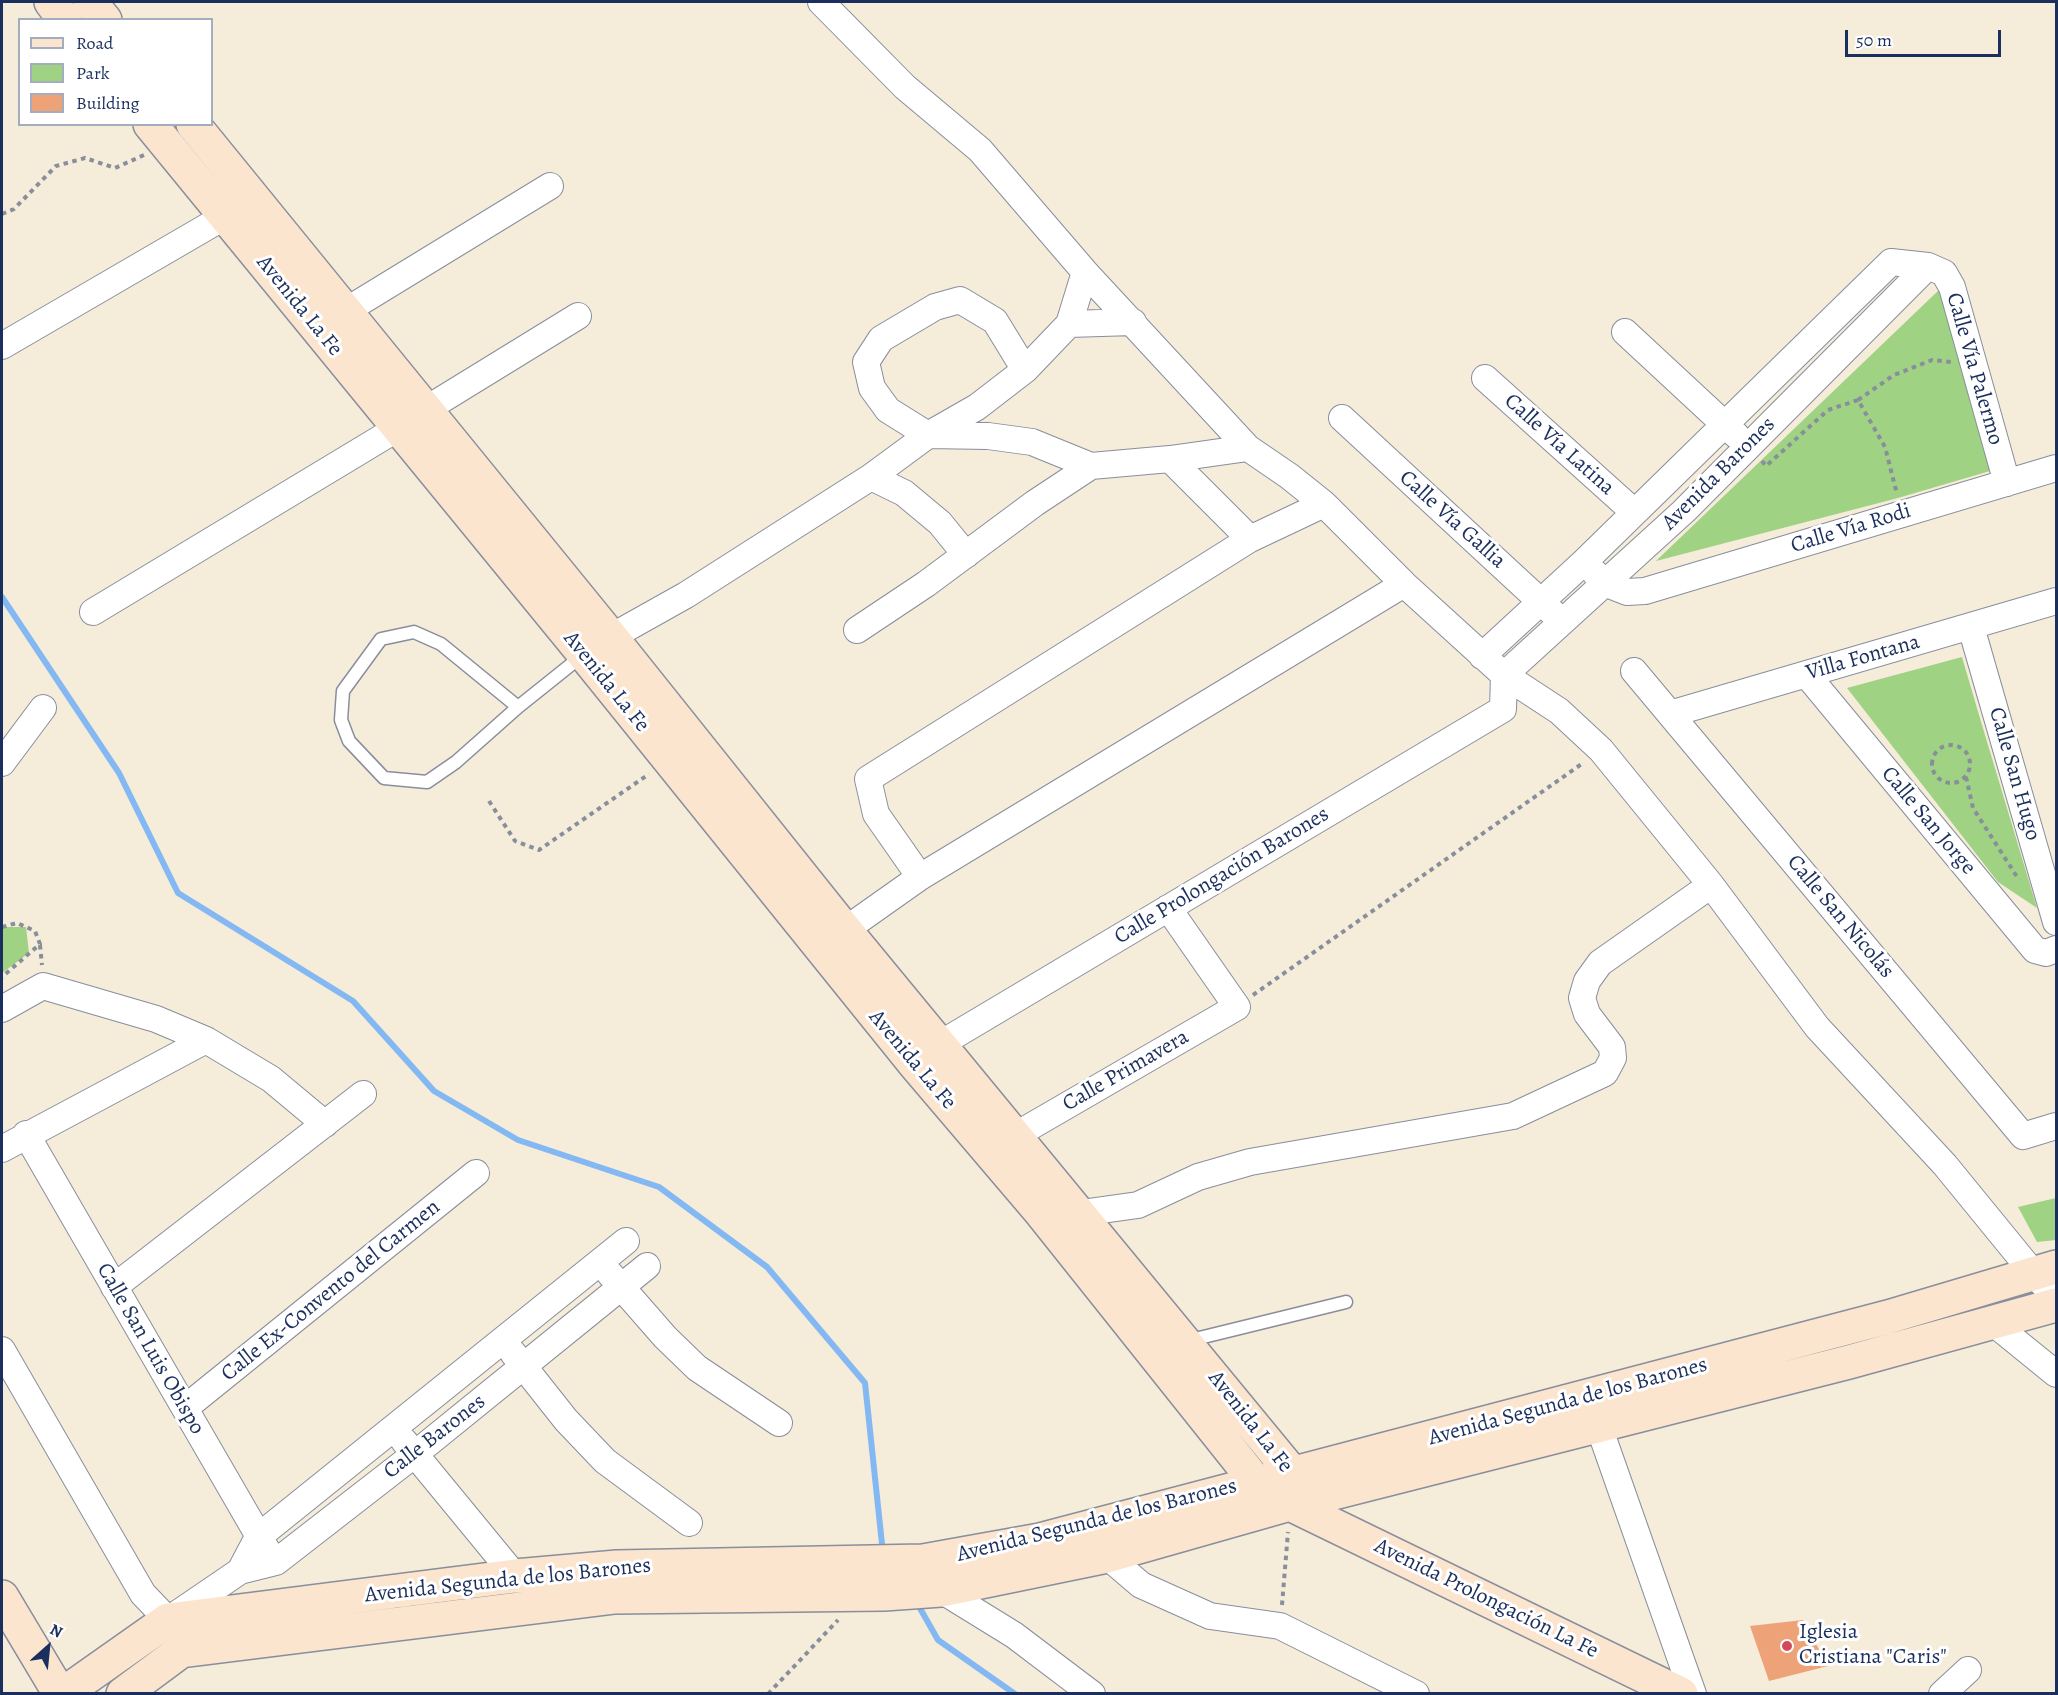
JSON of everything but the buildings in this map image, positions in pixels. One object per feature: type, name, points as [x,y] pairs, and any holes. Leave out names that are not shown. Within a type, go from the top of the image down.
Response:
[{"type":"street","points":[[51,2],[63,18]]},
{"type":"street","points":[[90,2],[103,18]]},
{"type":"street","points":[[821,2],[905,87],[980,150],[1085,272],[1248,448],[1324,504],[1404,584],[1503,675],[1559,711],[1601,750],[1711,885],[1817,1027],[2045,1271],[2056,1298]]},
{"type":"street","name":"Avenida La Fe","points":[[195,126],[426,410],[597,645],[669,759],[913,1062],[1039,1210],[1256,1482],[1292,1489]]},
{"type":"street","name":"Avenida La Fe","points":[[158,134],[398,428],[597,645],[941,1043],[1186,1342],[1292,1489]]},
{"type":"street","points":[[344,312],[550,186]]},
{"type":"street","points":[[2,346],[255,199]]},
{"type":"street","name":"Avenida Barones","points":[[1482,656],[1584,562],[1891,262],[1928,266]]},
{"type":"street","name":"Avenida Barones","points":[[1503,675],[1684,511],[1928,266]]},
{"type":"street","name":"Calle Vía Palermo","points":[[1928,266],[1944,273],[1952,287],[2007,483]]},
{"type":"street","points":[[597,645],[686,595],[871,477],[928,435],[977,406],[1025,370],[1069,324],[1085,272]]},
{"type":"street","points":[[1025,370],[995,321],[960,300],[935,307],[881,339],[866,362],[872,388],[888,410],[928,435],[988,436],[1032,442],[1091,466],[1170,459],[1248,448]]},
{"type":"street","points":[[426,410],[578,316]]},
{"type":"street","points":[[1069,324],[1133,322]]},
{"type":"street","points":[[1624,332],[1747,446]]},
{"type":"street","name":"Calle Vía Latina","points":[[1485,378],[1633,512]]},
{"type":"street","name":"Calle Vía Gallia","points":[[1342,418],[1562,622]]},
{"type":"street","points":[[93,612],[398,428]]},
{"type":"street","points":[[1170,459],[1251,539]]},
{"type":"street","points":[[857,630],[966,555],[1035,503],[1091,466]]},
{"type":"street","name":"Calle Vía Rodi","points":[[1604,583],[1627,592],[1646,591],[2056,468]]},
{"type":"street","points":[[871,477],[904,493],[940,523],[966,555]]},
{"type":"street","points":[[920,877],[876,814],[868,779],[1251,539],[1324,504]]},
{"type":"street","points":[[1584,562],[1604,583]]},
{"type":"street","points":[[845,930],[920,877],[1404,584]]},
{"type":"street","name":"Villa Fontana","points":[[1670,714],[2056,601]]},
{"type":"street","name":"Calle San Hugo","points":[[1971,627],[2056,922]]},
{"type":"street","name":"Calle San Nicolás","points":[[1634,671],[2023,1136],[2056,1126]]},
{"type":"street","name":"Calle Prolongación Barones","points":[[913,1062],[941,1043],[1503,709],[1503,675]]},
{"type":"street","name":"Calle San Jorge","points":[[1807,675],[2035,950],[2046,953],[2056,949]]},
{"type":"street","points":[[2,763],[44,708]]},
{"type":"street","points":[[1039,1210],[1082,1213],[1138,1205],[1198,1177],[1250,1162],[1513,1116],[1605,1073],[1613,1058],[1612,1047],[1587,1014],[1582,998],[1587,981],[1600,963],[1711,885]]},
{"type":"street","points":[[1168,908],[1237,1006]]},
{"type":"street","points":[[2,1009],[43,986],[156,1019],[206,1040],[271,1079],[325,1124]]},
{"type":"street","name":"Calle Primavera","points":[[1016,1135],[1237,1006]]},
{"type":"street","points":[[2,1149],[26,1134],[206,1040]]},
{"type":"street","points":[[114,1287],[363,1094]]},
{"type":"street","name":"Calle San Luis Obispo","points":[[26,1134],[258,1537],[276,1562]]},
{"type":"street","name":"Calle Ex-Convento del Carmen","points":[[185,1408],[476,1173]]},
{"type":"street","name":"Calle Barones","points":[[240,1571],[258,1537],[626,1241]]},
{"type":"street","points":[[600,1262],[697,1368],[779,1423]]},
{"type":"street","name":"Calle Barones","points":[[168,1620],[240,1571],[276,1562],[415,1454],[647,1266]]},
{"type":"street","name":"Avenida Segunda de los Barones","points":[[123,1694],[181,1651],[615,1597],[863,1594],[941,1590],[1107,1557],[1292,1489],[2045,1271]]},
{"type":"street","name":"Avenida Segunda de los Barones","points":[[1292,1489],[1599,1424],[2056,1305]]},
{"type":"street","points":[[1992,1322],[2056,1374]]},
{"type":"street","points":[[503,1342],[566,1420],[605,1461],[689,1523]]},
{"type":"street","points":[[2,1350],[143,1594],[168,1620],[181,1651]]},
{"type":"street","points":[[1599,1424],[1693,1694]]},
{"type":"street","points":[[394,1429],[515,1576]]},
{"type":"street","name":"Avenida Segunda de los Barones","points":[[61,1694],[168,1620],[515,1576],[617,1567],[923,1561],[1040,1540],[1256,1482]]},
{"type":"street","name":"Avenida Prolongación La Fe","points":[[1292,1489],[1681,1694]]},
{"type":"street","points":[[1107,1557],[1141,1585],[1210,1616],[1280,1626],[1416,1694]]},
{"type":"street","points":[[941,1590],[1014,1635],[1092,1694]]},
{"type":"street","points":[[2,1597],[7,1634],[39,1694]]},
{"type":"street","points":[[7,1634],[61,1694]]},
{"type":"street","points":[[1942,1694],[1968,1670]]},
{"type":"lane","points":[[518,707],[441,644],[414,632],[381,639],[343,691],[341,720],[349,741],[384,778],[427,782],[456,762],[518,707],[597,645]]},
{"type":"lane","points":[[1186,1342],[1346,1302]]},
{"type":"path","points":[[2,214],[14,209],[56,166],[85,158],[116,168],[158,134]]},
{"type":"path","points":[[1747,446],[1766,466],[1828,410],[1858,400],[1894,375],[1932,360],[1974,364]]},
{"type":"path","points":[[1858,400],[1885,447],[1898,498]]},
{"type":"path","points":[[1966,777],[1956,783],[1938,778],[1932,767],[1934,755],[1950,745],[1962,748],[1970,759],[1970,771],[1966,777],[1973,808],[2024,888]]},
{"type":"path","points":[[1237,1006],[1601,750]]},
{"type":"path","points":[[489,801],[515,841],[539,850],[669,759]]},
{"type":"path","points":[[2,927],[17,923],[35,931],[40,944],[2,977]]},
{"type":"path","points":[[1280,1626],[1292,1489]]},
{"type":"path","points":[[768,1694],[863,1594]]},
{"type":"green space","points":[[1940,289],[1971,383],[1990,471],[1898,498],[1656,561]]},
{"type":"green space","points":[[1962,657],[2037,908],[1998,882],[1847,688]]},
{"type":"green space","points":[[2,927],[26,927],[29,953],[2,973]]},
{"type":"green space","points":[[2056,1198],[2056,1240],[2037,1242],[2018,1207]]},
{"type":"waterway","points":[[2,597],[119,773],[178,893],[353,1001],[434,1091],[518,1140],[659,1187],[767,1267],[865,1383],[882,1544]]},
{"type":"waterway","points":[[917,1603],[938,1640],[1015,1694]]},
{"type":"place","name":"Iglesia Cristiana \"Caris\"","points":[[1787,1646]]}]
